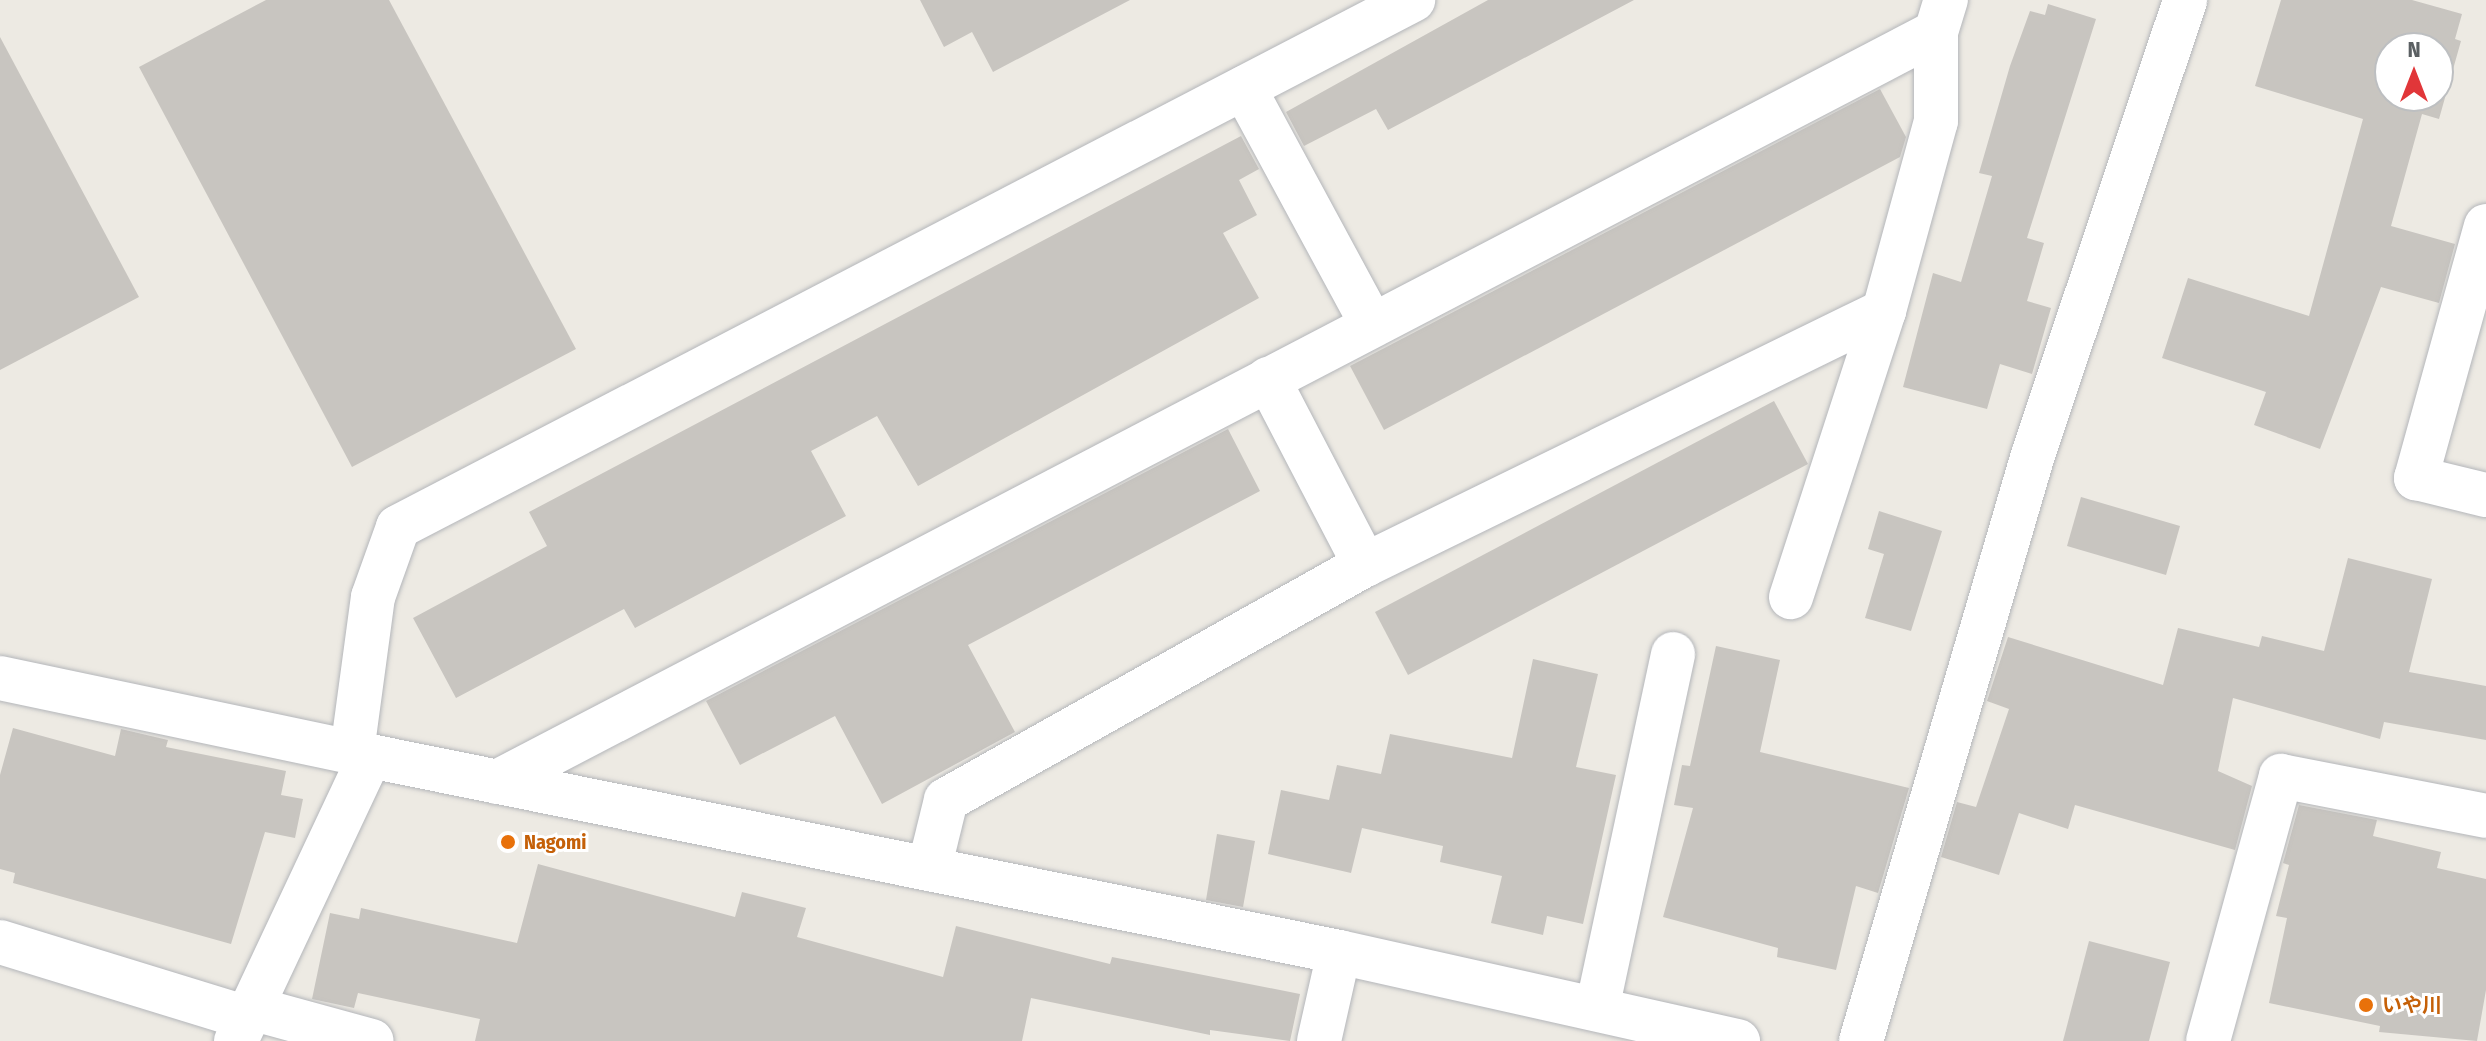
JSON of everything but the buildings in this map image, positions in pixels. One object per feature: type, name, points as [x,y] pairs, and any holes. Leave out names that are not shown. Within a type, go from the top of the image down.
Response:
[{"type":"street","points":[[245,1022],[361,754],[373,597],[398,527],[1413,0]]},
{"type":"street","points":[[1861,1041],[2032,458],[2185,0]]},
{"type":"street","points":[[1791,597],[1884,311],[1936,121],[1941,16]]},
{"type":"street","points":[[497,782],[1372,325],[1941,16]]},
{"type":"street","points":[[1244,88],[1372,325]]},
{"type":"street","points":[[2486,226],[2416,478],[2486,495]]},
{"type":"street","points":[[929,869],[946,800],[1365,565],[1884,311]]},
{"type":"street","points":[[1268,379],[1365,565]]},
{"type":"street","points":[[1597,1009],[1673,654]]},
{"type":"street","points":[[0,678],[1339,952],[1738,1041]]},
{"type":"street","points":[[2208,1041],[2281,776],[2486,816]]},
{"type":"street","points":[[0,942],[245,1022],[372,1041]]},
{"type":"street","points":[[1319,1041],[1339,952]]},
{"type":"place","name":"Nagomi","points":[[508,842]]},
{"type":"place","name":"いや川","points":[[2366,1005]]}]
